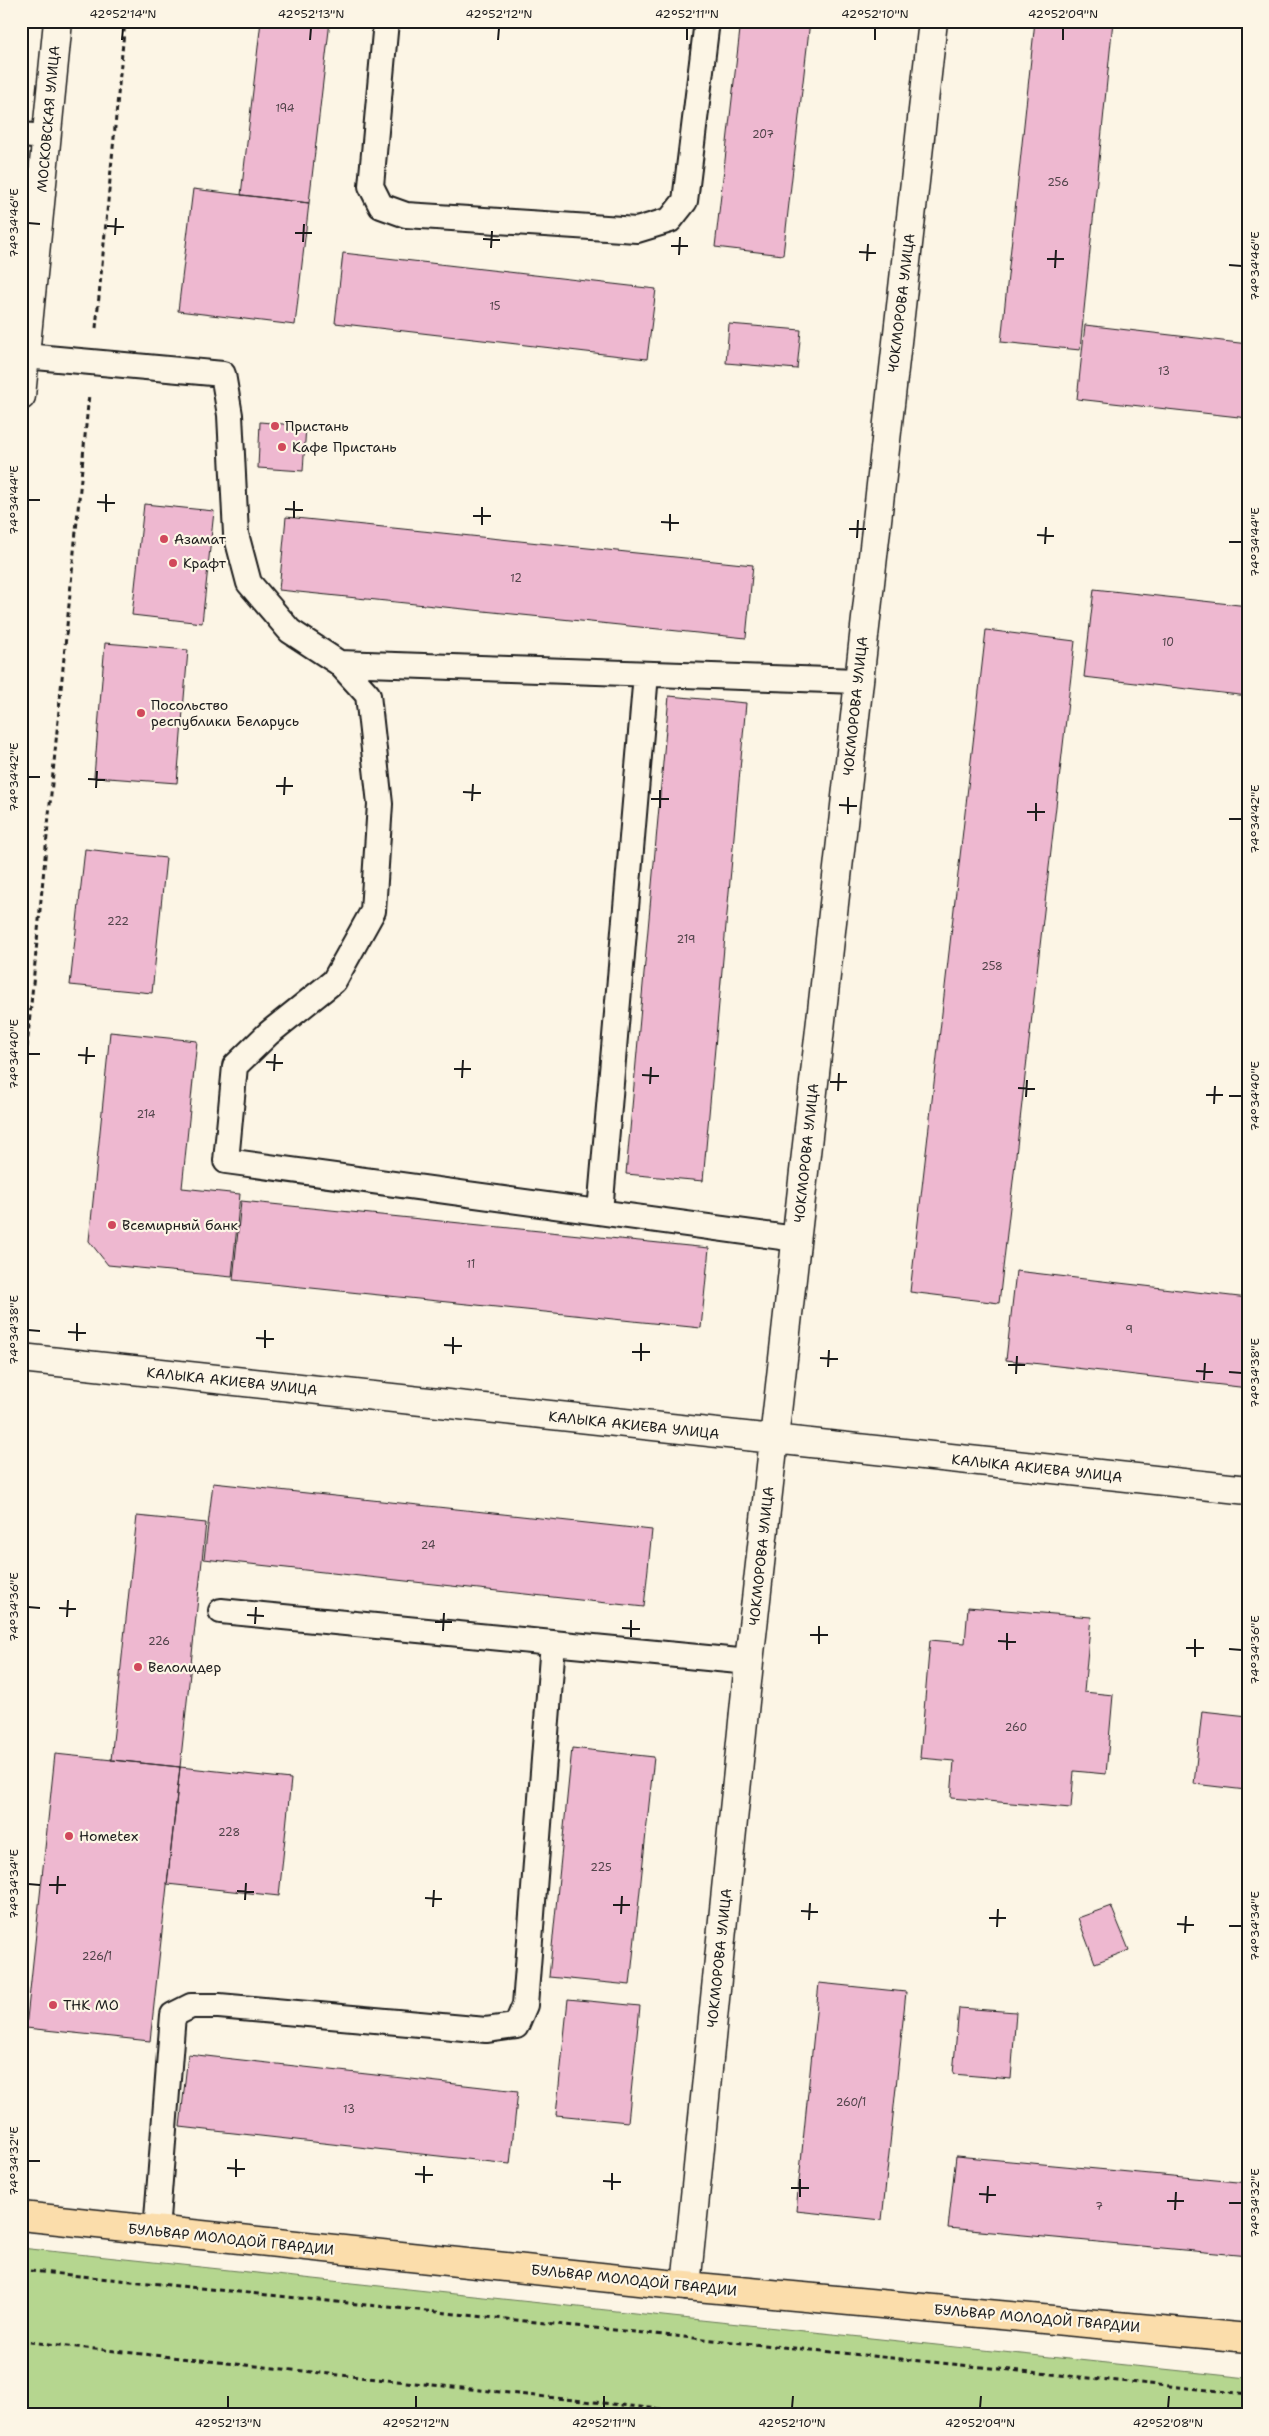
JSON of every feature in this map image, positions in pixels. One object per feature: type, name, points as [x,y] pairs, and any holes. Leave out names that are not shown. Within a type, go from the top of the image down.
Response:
[{"type":"main road","name":"БУЛЬВАР МОЛОДОЙ ГВАРДИИ","points":[[21,2216],[156,2232],[686,2286],[1248,2338]]},
{"type":"street","name":"МОСКОВСКАЯ УЛИЦА","points":[[21,396],[25,356],[26,294],[34,136],[58,21]]},
{"type":"street","name":"ЧОКМОРОВА УЛИЦА","points":[[686,2286],[749,1662],[933,21]]},
{"type":"street","name":"КАЛЫКА АКИЕВА УЛИЦА","points":[[21,1358],[774,1441],[1248,1490]]},
{"type":"lane","points":[[386,21],[372,186],[381,206],[406,215],[637,230],[670,220],[685,200],[707,21]]},
{"type":"lane","points":[[25,356],[223,374],[230,415],[236,534],[249,583],[290,631],[339,663],[368,695],[380,804],[373,911],[334,981],[269,1033],[235,1066],[226,1161],[796,1239]]},
{"type":"lane","points":[[339,663],[858,682]]},
{"type":"lane","points":[[600,1212],[646,674]]},
{"type":"lane","points":[[222,1611],[749,1662]]},
{"type":"lane","points":[[156,2232],[174,2015],[191,2006],[219,2006],[486,2030],[516,2026],[525,2005],[553,1643]]},
{"type":"path","points":[[21,1110],[125,21]]},
{"type":"path","points":[[21,2270],[1248,2394]]},
{"type":"path","points":[[21,2341],[715,2415]]},
{"type":"green space","points":[[21,2248],[1248,2378],[1248,2415],[21,2415]]},
{"type":"building","points":[[261,21],[330,21],[309,203],[241,195]]},
{"type":"building","points":[[741,21],[810,21],[783,255],[715,247]]},
{"type":"building","points":[[1035,21],[1113,21],[1080,350],[1001,342]]},
{"type":"building","points":[[193,189],[309,203],[295,325],[178,311]]},
{"type":"building","points":[[343,253],[656,289],[647,359],[335,323]]},
{"type":"building","points":[[729,324],[801,330],[797,369],[726,363]]},
{"type":"building","points":[[1085,325],[1248,344],[1248,418],[1077,399]]},
{"type":"building","name":"Кафе Пристань","points":[[260,422],[306,426],[303,471],[258,468]]},
{"type":"building","name":"Крафт","points":[[144,504],[214,511],[202,623],[132,615]]},
{"type":"building","points":[[286,517],[753,565],[746,638],[279,590]]},
{"type":"building","points":[[1094,589],[1248,606],[1248,696],[1084,677]]},
{"type":"building","points":[[986,630],[1075,641],[999,1303],[910,1292]]},
{"type":"building","name":"Посольство республики Беларусь","points":[[105,643],[188,650],[177,783],[94,777]]},
{"type":"building","points":[[669,696],[746,703],[703,1181],[626,1174]]},
{"type":"building","points":[[85,849],[166,858],[152,993],[70,985]]},
{"type":"building","points":[[110,1032],[197,1041],[182,1188],[240,1194],[232,1277],[108,1265],[89,1241]]},
{"type":"building","points":[[241,1201],[709,1248],[701,1328],[233,1280]]},
{"type":"building","points":[[1016,1271],[1248,1298],[1248,1388],[1006,1360]]},
{"type":"building","points":[[213,1483],[652,1530],[644,1607],[204,1559]]},
{"type":"building","points":[[137,1516],[206,1523],[180,1767],[111,1760]]},
{"type":"building","points":[[968,1607],[1091,1617],[1084,1692],[1113,1695],[1106,1774],[1074,1771],[1071,1808],[951,1798],[954,1761],[920,1758],[930,1640],[965,1643]]},
{"type":"building","points":[[1202,1711],[1248,1716],[1246,1790],[1194,1784]]},
{"type":"building","points":[[572,1748],[654,1757],[630,1985],[549,1977]]},
{"type":"building","points":[[55,1754],[180,1767],[150,2041],[26,2028]]},
{"type":"building","points":[[180,1767],[291,1779],[279,1896],[167,1884]]},
{"type":"building","points":[[1111,1906],[1129,1950],[1095,1963],[1078,1918]]},
{"type":"building","points":[[819,1983],[906,1992],[882,2220],[796,2211]]},
{"type":"building","points":[[568,1999],[640,2006],[628,2122],[556,2115]]},
{"type":"building","points":[[959,2008],[1016,2012],[1011,2079],[953,2074]]},
{"type":"building","points":[[188,2054],[518,2091],[510,2164],[180,2127]]},
{"type":"building","points":[[956,2156],[1248,2183],[1248,2256],[948,2228]]},
{"type":"place","name":"Пристань","points":[[275,426]]},
{"type":"place","name":"Кафе Пристань","points":[[282,447]]},
{"type":"place","name":"Азамат","points":[[164,539]]},
{"type":"place","name":"Крафт","points":[[173,563]]},
{"type":"place","name":"Посольство республики Беларусь","points":[[141,713]]},
{"type":"place","name":"Всемирный банк","points":[[112,1225]]},
{"type":"place","name":"Велолидер","points":[[138,1667]]},
{"type":"place","name":"Hometex","points":[[69,1836]]},
{"type":"place","name":"ТНК МО","points":[[53,2005]]}]
